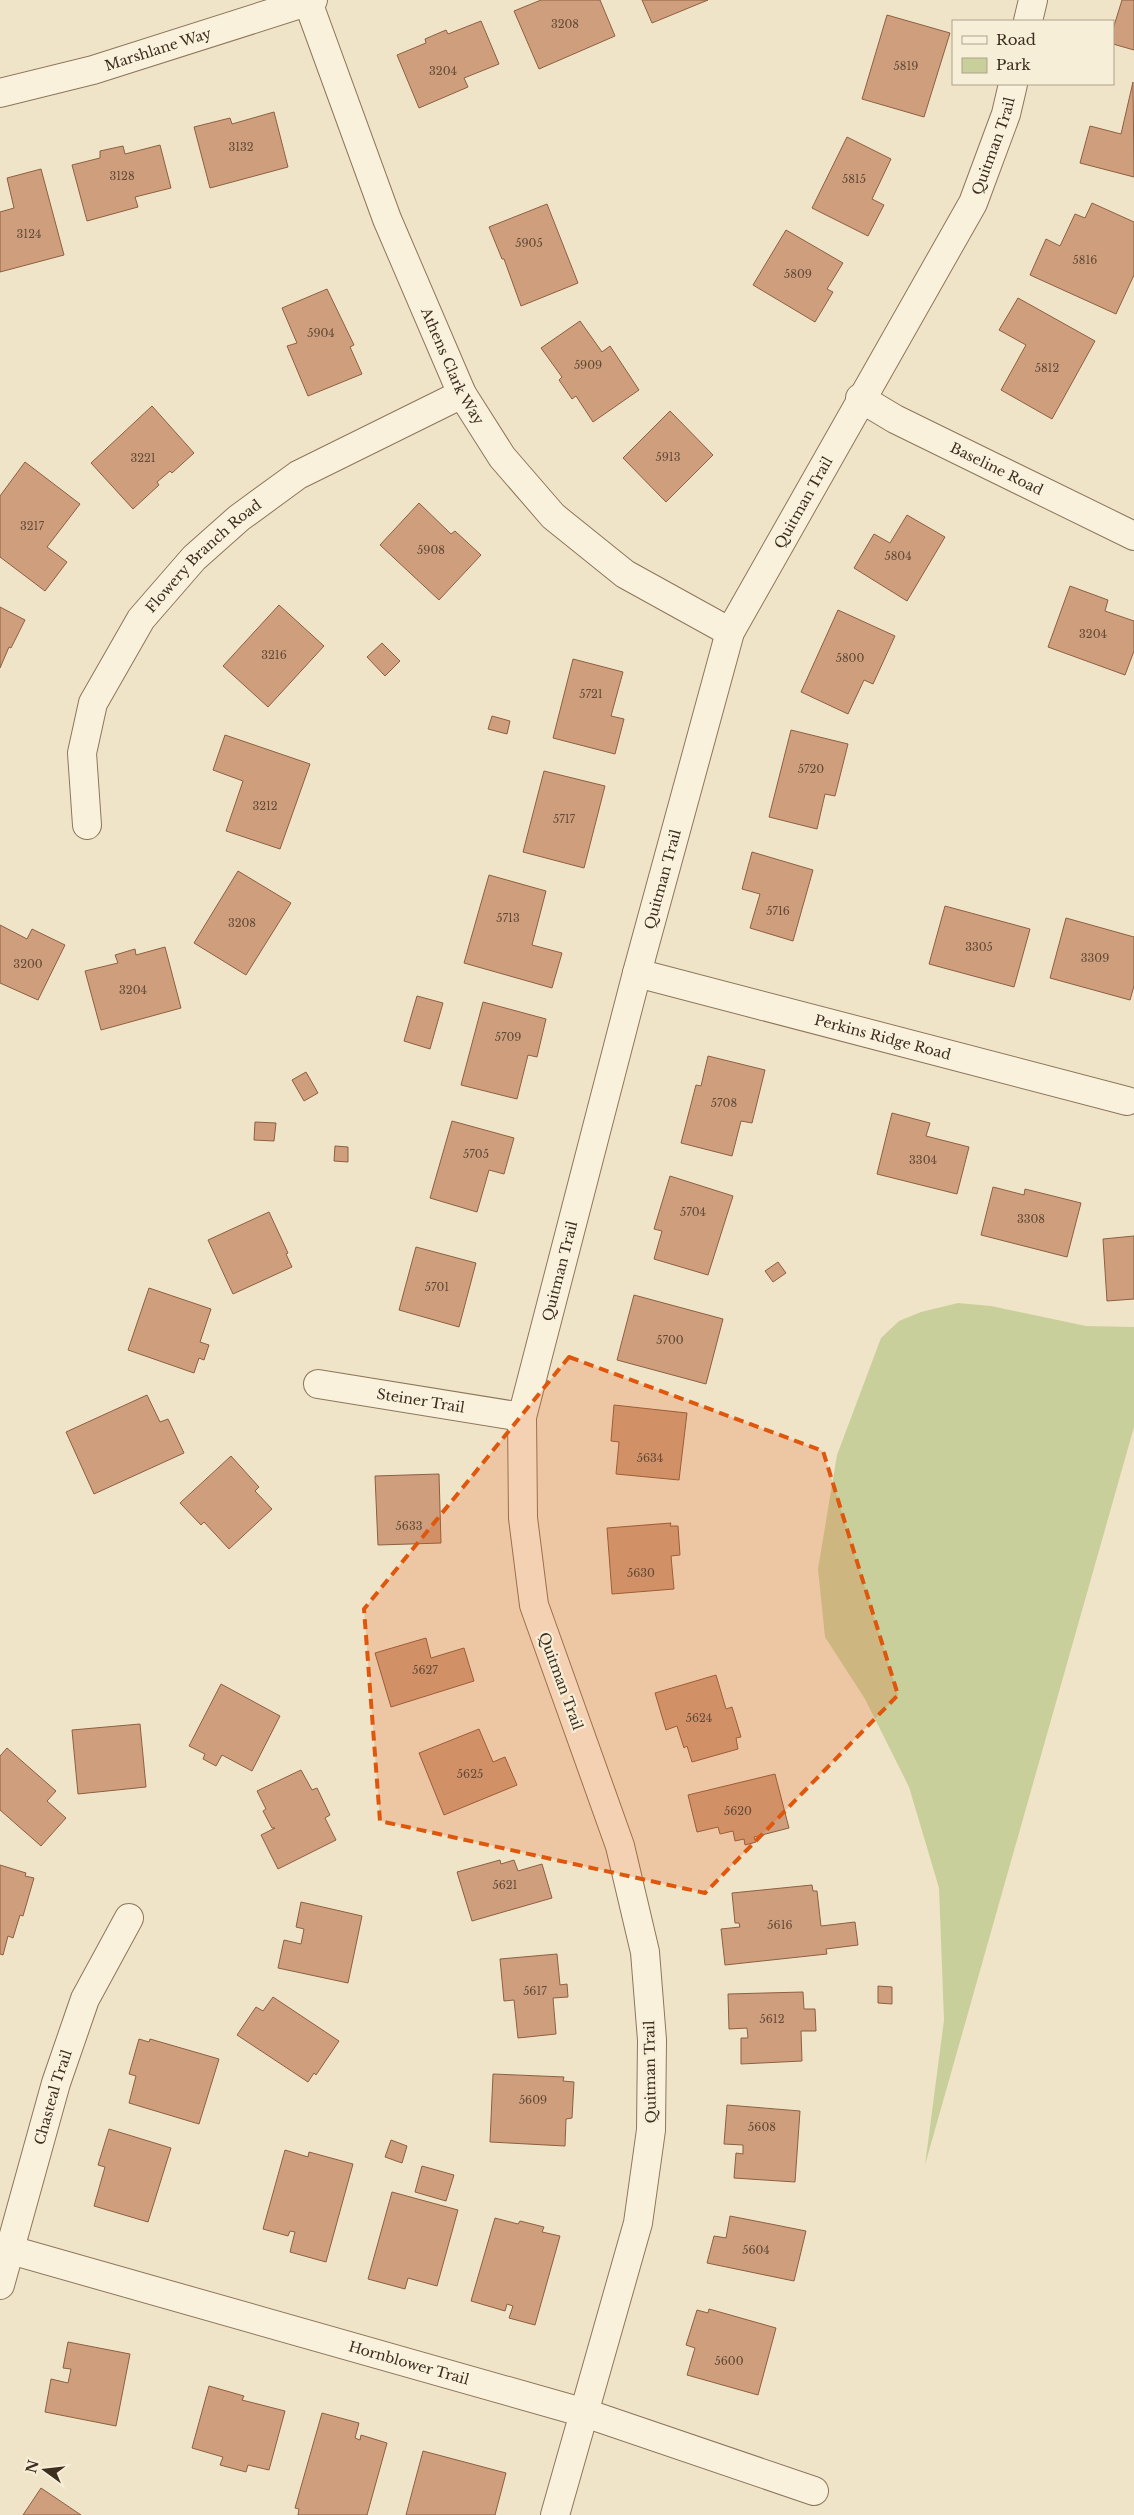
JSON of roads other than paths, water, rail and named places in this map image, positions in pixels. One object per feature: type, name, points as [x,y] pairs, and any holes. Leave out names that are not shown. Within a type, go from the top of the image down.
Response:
[{"type":"street","points":[[1028,20],[1033,0]]},
{"type":"street","name":"Marshlane Way","points":[[0,93],[93,70],[310,1]]},
{"type":"street","name":"Athens Clark Way","points":[[310,1],[388,219],[462,394],[502,457],[553,516],[625,574],[730,632]]},
{"type":"street","name":"Quitman Trail","points":[[555,2515],[638,2223],[651,2130],[652,2040],[645,1952],[620,1846],[534,1605],[523,1518],[522,1417],[637,973],[730,632],[860,398],[973,203],[1006,114],[1013,85]]},
{"type":"street","name":"Flowery Branch Road","points":[[87,825],[82,753],[93,703],[141,620],[194,558],[239,518],[298,475],[462,394]]},
{"type":"street","name":"Baseline Road","points":[[860,398],[904,423],[1134,536]]},
{"type":"street","name":"Perkins Ridge Road","points":[[637,973],[1127,1101]]},
{"type":"street","name":"Steiner Trail","points":[[318,1384],[522,1417]]},
{"type":"street","name":"Chasteal Trail","points":[[0,2285],[4,2248],[56,2083],[85,1999],[129,1918]]},
{"type":"street","name":"Hornblower Trail","points":[[4,2248],[585,2412],[814,2491]]}]
